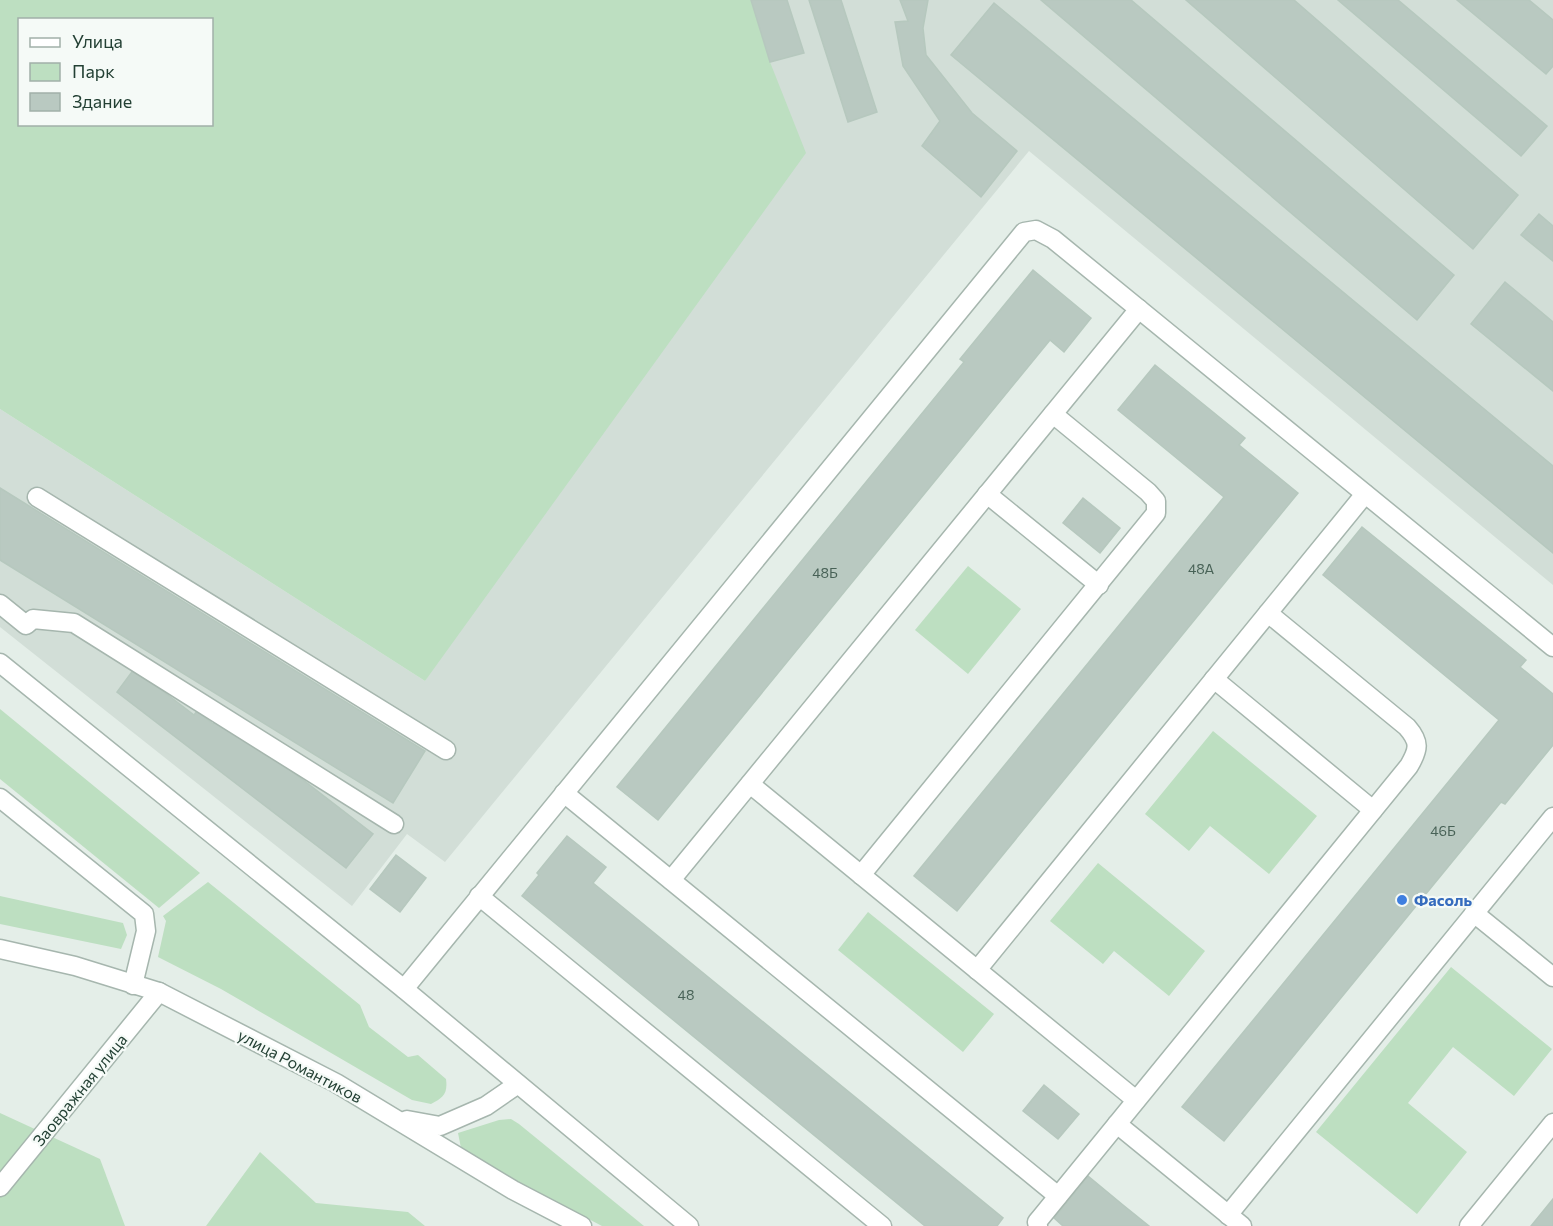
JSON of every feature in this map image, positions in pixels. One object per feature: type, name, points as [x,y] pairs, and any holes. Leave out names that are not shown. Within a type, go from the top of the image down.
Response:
[{"type":"street","points":[[404,989],[1024,232],[1036,230],[1053,239],[1553,647]]},
{"type":"street","points":[[671,880],[1139,309]]},
{"type":"street","points":[[861,875],[1156,513],[1156,501],[1148,492],[1053,414]]},
{"type":"street","points":[[987,494],[1099,585]]},
{"type":"street","points":[[976,970],[1365,494]]},
{"type":"street","points":[[37,497],[446,750]]},
{"type":"street","points":[[0,604],[26,625],[33,619],[74,623],[394,824]]},
{"type":"street","points":[[1038,1226],[1037,1222],[1409,766],[1417,753],[1416,737],[1407,727],[1268,613]]},
{"type":"street","points":[[0,663],[404,989],[689,1226]]},
{"type":"street","points":[[1214,680],[1373,810]]},
{"type":"street","points":[[750,784],[1136,1100]]},
{"type":"street","points":[[564,792],[1058,1196]]},
{"type":"street","points":[[0,798],[144,914],[146,931],[133,985]]},
{"type":"street","points":[[1117,1124],[1235,1220],[1474,913],[1551,823]]},
{"type":"street","points":[[479,896],[882,1226]]},
{"type":"street","points":[[1474,913],[1553,977]]},
{"type":"street","name":"улица Романтиков","points":[[0,949],[75,966],[159,992],[336,1083],[513,1190],[582,1226]]},
{"type":"street","name":"Заовражная улица","points":[[0,1187],[159,992]]},
{"type":"street","points":[[396,1119],[440,1126],[486,1106],[518,1084]]},
{"type":"street","points":[[1469,1226],[1553,1123]]},
{"type":"shaded area","points":[[751,0],[1553,0],[1553,585],[1029,151],[445,862],[407,834],[352,906],[0,627],[0,409],[425,681],[770,62]]},
{"type":"green space","points":[[0,0],[751,0],[770,62],[806,153],[425,681],[0,409]]},
{"type":"green space","points":[[968,566],[1021,609],[968,674],[915,630]]},
{"type":"green space","points":[[0,709],[200,873],[159,908],[0,779]]},
{"type":"green space","points":[[1213,731],[1317,816],[1269,874],[1210,826],[1189,851],[1145,814]]},
{"type":"green space","points":[[1098,863],[1205,951],[1169,996],[1114,951],[1103,964],[1050,921]]},
{"type":"green space","points":[[208,882],[360,1005],[369,1027],[408,1057],[418,1055],[446,1079],[446,1088],[442,1097],[431,1104],[412,1100],[221,989],[158,957],[166,921],[163,916]]},
{"type":"green space","points":[[0,896],[123,923],[127,935],[121,949],[0,924]]},
{"type":"green space","points":[[868,912],[994,1014],[963,1052],[838,950]]},
{"type":"green space","points":[[1451,967],[1552,1049],[1514,1096],[1453,1047],[1408,1103],[1467,1152],[1417,1214],[1316,1132]]},
{"type":"green space","points":[[0,1113],[100,1159],[125,1226],[0,1226]]},
{"type":"green space","points":[[511,1119],[644,1226],[602,1226],[462,1153],[458,1133],[499,1120]]},
{"type":"green space","points":[[260,1152],[316,1203],[408,1212],[425,1226],[206,1226]]},
{"type":"building","points":[[751,0],[787,0],[804,53],[770,62]]},
{"type":"building","points":[[809,0],[841,0],[877,112],[848,122]]},
{"type":"building","points":[[900,0],[928,0],[923,28],[926,55],[972,113],[1017,151],[981,197],[922,146],[940,121],[903,66],[895,22],[908,21]]},
{"type":"building","points":[[1041,0],[1131,0],[1454,275],[1417,320]]},
{"type":"building","points":[[1186,0],[1294,0],[1518,195],[1473,249]]},
{"type":"building","points":[[1338,0],[1398,0],[1547,126],[1521,156]]},
{"type":"building","points":[[1457,0],[1529,0],[1553,20],[1553,66],[1546,74]]},
{"type":"building","points":[[994,3],[1553,466],[1553,553],[951,55]]},
{"type":"building","points":[[1539,214],[1553,226],[1553,261],[1521,235]]},
{"type":"building","points":[[1033,270],[1091,318],[1064,352],[1050,340],[658,820],[617,787],[964,362],[960,359]]},
{"type":"building","points":[[1505,282],[1553,322],[1553,391],[1471,324]]},
{"type":"building","points":[[1155,365],[1245,438],[1239,445],[1298,493],[957,911],[914,876],[1224,497],[1118,410]]},
{"type":"building","points":[[0,488],[425,751],[393,803],[0,560]]},
{"type":"building","points":[[1083,498],[1120,528],[1100,553],[1063,523]]},
{"type":"building","points":[[1362,527],[1526,660],[1520,667],[1553,694],[1553,745],[1505,804],[1501,802],[1224,1141],[1182,1107],[1499,720],[1323,575]]},
{"type":"building","points":[[134,669],[194,715],[197,711],[213,724],[216,720],[233,734],[237,729],[373,834],[346,868],[117,692]]},
{"type":"building","points":[[567,836],[606,867],[593,883],[1003,1218],[997,1226],[925,1226],[522,896],[539,875],[537,873]]},
{"type":"building","points":[[396,855],[426,878],[400,912],[370,889]]},
{"type":"building","points":[[1044,1085],[1079,1114],[1058,1139],[1023,1111]]},
{"type":"building","points":[[1088,1176],[1149,1226],[1063,1226],[1054,1218]]},
{"type":"building","points":[[1553,1199],[1553,1226],[1531,1226]]},
{"type":"place","name":"Фасоль","points":[[1402,900]]}]
